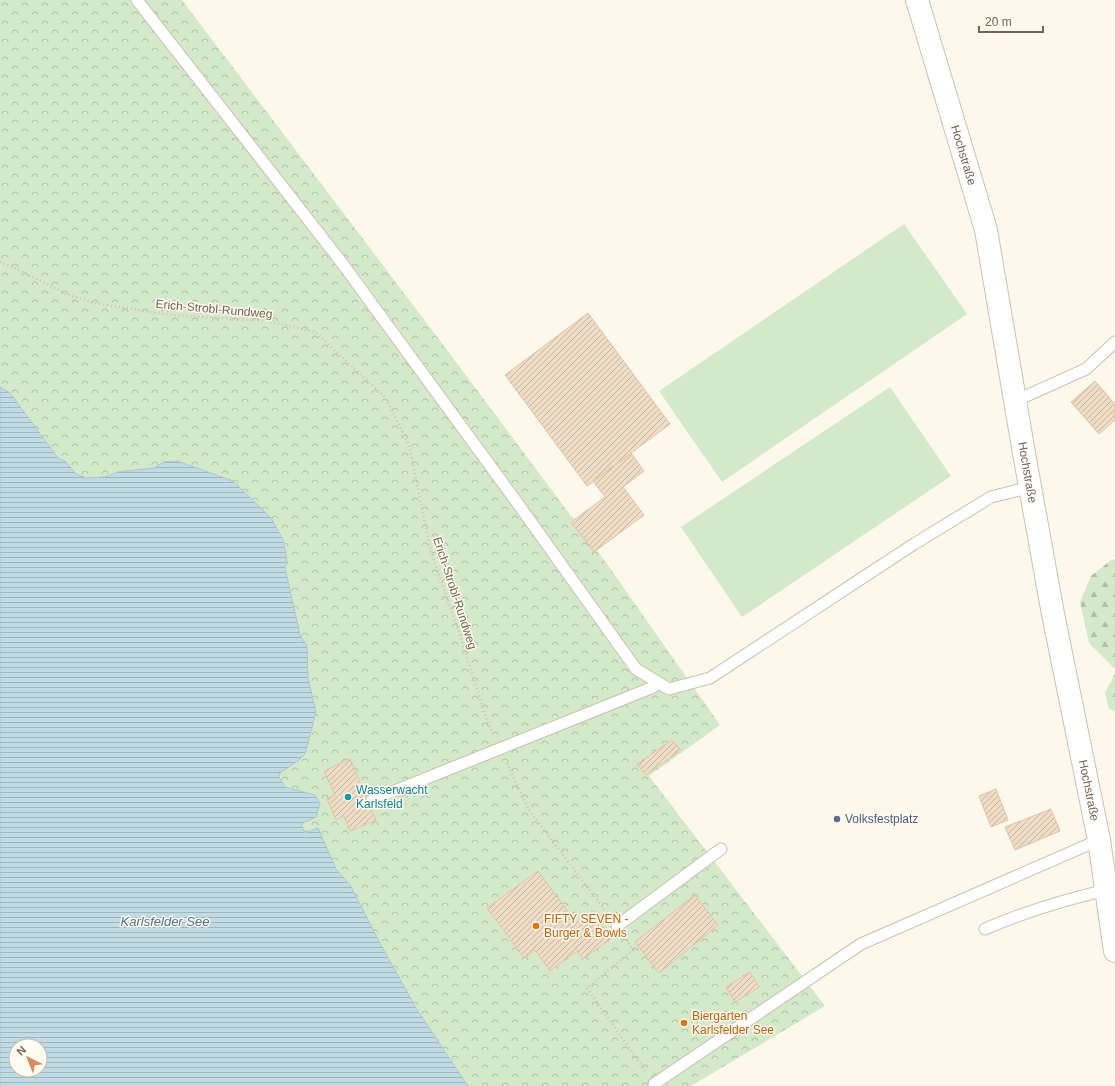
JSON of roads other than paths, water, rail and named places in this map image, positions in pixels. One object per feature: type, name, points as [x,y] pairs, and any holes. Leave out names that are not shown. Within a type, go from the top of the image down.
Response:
[{"type":"street","name":"Hochstraße","points":[[917,0],[986,230],[1053,614],[1099,840],[1115,951]]},
{"type":"lane","points":[[137,0],[342,263],[636,669],[669,689],[710,678],[914,544],[991,496],[1031,487]]},
{"type":"lane","points":[[1015,402],[1086,369],[1115,342]]},
{"type":"lane","points":[[372,800],[651,688],[659,683]]},
{"type":"lane","points":[[654,1084],[862,944],[1099,840]]},
{"type":"lane","points":[[618,926],[721,849]]},
{"type":"lane","points":[[985,929],[1017,915],[1057,902],[1106,890]]},
{"type":"water","name":"Karlsfelder See","points":[[0,387],[10,393],[58,458],[65,461],[76,474],[86,478],[105,477],[118,472],[154,468],[164,462],[177,461],[233,481],[271,518],[283,540],[287,559],[285,568],[300,635],[307,646],[308,678],[316,712],[305,754],[280,773],[279,777],[285,787],[315,795],[320,804],[316,817],[301,824],[305,833],[318,828],[336,869],[350,885],[416,1008],[468,1086],[0,1086]]},
{"type":"place","name":"Wasserwacht Karlsfeld","points":[[348,797]]},
{"type":"place","name":"Volksfestplatz","points":[[837,819]]},
{"type":"place","name":"FIFTY SEVEN - Burger & Bowls","points":[[536,926]]},
{"type":"place","name":"Biergarten Karlsfelder See","points":[[684,1023]]}]
